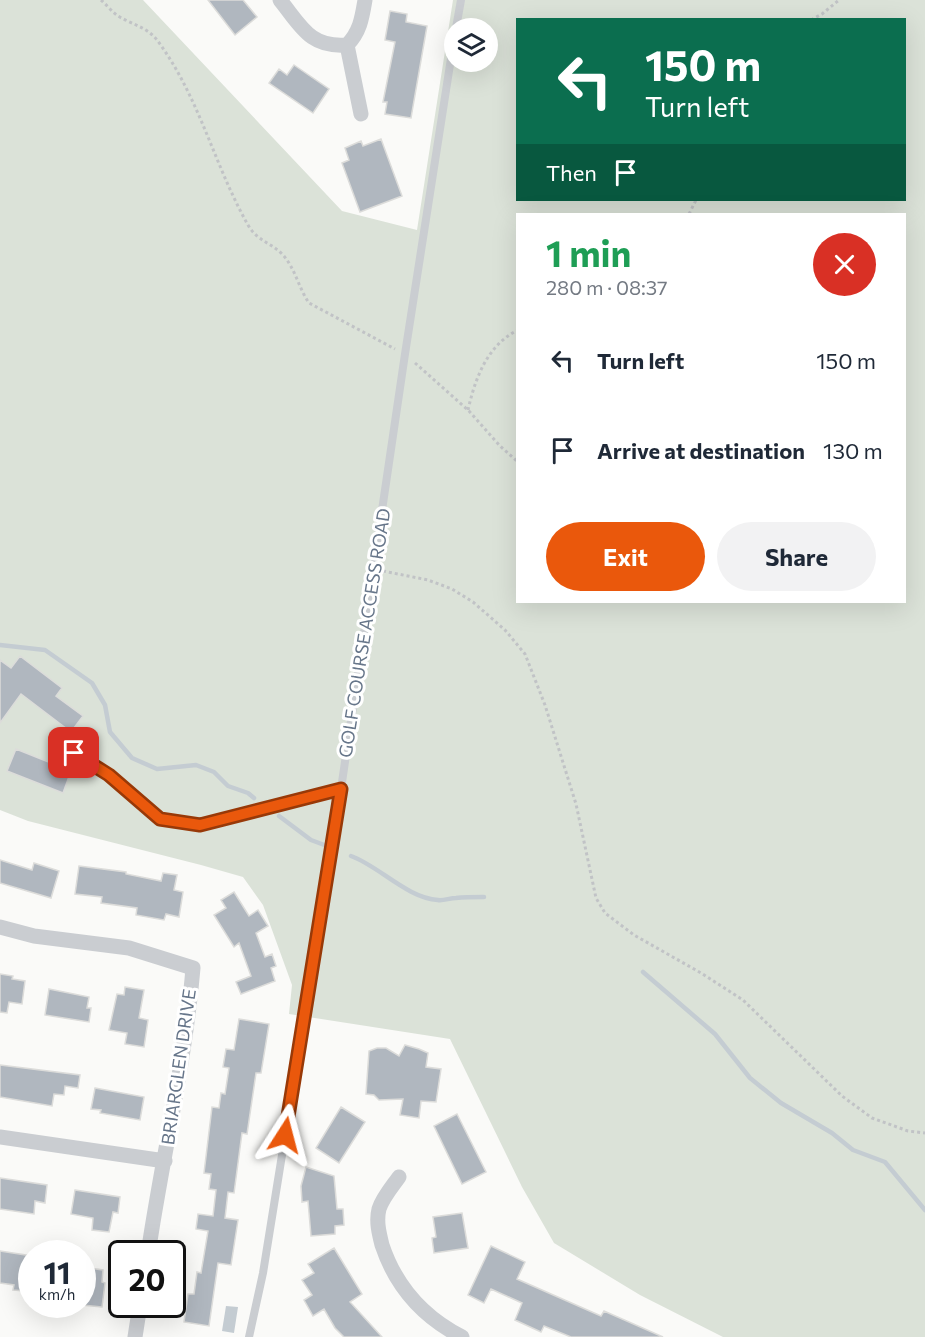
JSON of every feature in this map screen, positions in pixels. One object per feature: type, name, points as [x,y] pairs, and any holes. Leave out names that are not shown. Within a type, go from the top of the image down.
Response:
[{"type":"street","points":[[280,0],[308,35],[321,43],[332,46],[347,45],[355,37],[360,26],[365,0]]},
{"type":"street","points":[[347,45],[361,114]]},
{"type":"street","name":"BRIARGLEN DRIVE","points":[[0,927],[34,936],[129,948],[193,968],[188,1021],[150,1240]]},
{"type":"street","points":[[0,1137],[165,1161]]},
{"type":"street","points":[[399,1177],[380,1208],[378,1229],[386,1256],[398,1280],[413,1301],[431,1319],[462,1337]]},
{"type":"street","points":[[135,1337],[138,1318]]},
{"type":"lane","points":[[457,18],[460,0]]},
{"type":"lane","name":"GOLF COURSE ACCESS ROAD","points":[[249,1337],[263,1273],[341,789],[449,72]]},
{"type":"lane","points":[[56,741],[109,775],[160,819],[200,825],[341,789]]},
{"type":"path","points":[[101,0],[118,16],[141,26],[156,38],[193,99],[250,228],[269,246],[281,253],[309,303],[405,354],[468,410],[516,460]]},
{"type":"path","points":[[815,18],[839,0]]},
{"type":"path","points":[[468,410],[474,383],[487,359],[496,345],[507,335],[516,331]]},
{"type":"path","points":[[375,569],[428,580],[452,589],[473,602],[505,630],[525,654],[545,705],[576,804],[596,898],[605,913],[634,935],[743,1000],[842,1096],[872,1118],[925,1134]]},
{"type":"shaded area","points":[[0,0],[143,0],[342,211],[417,230],[444,58],[444,72],[498,72],[498,18],[450,18],[453,0],[925,0],[925,1337],[723,1337],[640,1295],[554,1243],[522,1187],[450,1039],[289,1014],[292,985],[263,905],[243,877],[28,821],[0,810]]},
{"type":"shaded area","points":[[226,1306],[238,1307],[234,1333],[222,1331]]},
{"type":"building","points":[[208,0],[243,0],[257,17],[235,35]]},
{"type":"building","points":[[390,11],[407,14],[406,22],[427,26],[411,118],[385,114],[387,102],[383,102],[395,42],[385,40]]},
{"type":"building","points":[[294,65],[329,89],[313,113],[269,83],[279,69],[287,75]]},
{"type":"building","points":[[381,139],[402,196],[360,212],[342,163],[349,160],[345,148],[361,141],[363,146]]},
{"type":"building","points":[[20,656],[62,688],[56,696],[83,716],[71,732],[21,694],[0,723],[0,660],[11,668]]},
{"type":"building","points":[[16,749],[71,771],[63,793],[7,771]]},
{"type":"building","points":[[0,860],[32,870],[34,863],[59,871],[51,898],[0,883]]},
{"type":"building","points":[[79,866],[126,872],[126,874],[161,881],[163,873],[177,875],[174,890],[183,892],[179,917],[166,914],[164,920],[136,915],[137,908],[101,903],[102,897],[75,894]]},
{"type":"building","points":[[234,892],[249,916],[258,910],[268,926],[256,933],[265,957],[272,954],[276,966],[271,968],[275,981],[241,994],[236,982],[251,976],[239,943],[234,947],[214,915],[226,908],[221,900]]},
{"type":"building","points":[[0,974],[25,981],[22,1004],[9,1002],[7,1013],[0,1012]]},
{"type":"building","points":[[125,987],[144,990],[139,1018],[148,1020],[144,1047],[125,1044],[127,1033],[109,1030],[117,994],[124,995]]},
{"type":"building","points":[[49,989],[89,997],[87,1008],[91,1008],[89,1022],[45,1015]]},
{"type":"building","points":[[239,1019],[269,1024],[261,1073],[256,1073],[247,1134],[242,1133],[234,1193],[228,1192],[225,1218],[238,1220],[231,1265],[218,1263],[209,1326],[184,1322],[188,1294],[194,1294],[197,1272],[201,1273],[208,1231],[196,1229],[198,1214],[213,1216],[216,1190],[209,1189],[211,1174],[204,1173],[212,1107],[219,1108],[221,1093],[225,1094],[229,1068],[223,1067],[226,1049],[234,1050]]},
{"type":"building","points":[[405,1045],[428,1053],[426,1067],[441,1069],[436,1102],[421,1101],[419,1118],[400,1115],[403,1099],[379,1100],[374,1095],[366,1094],[369,1051],[386,1048],[399,1056]]},
{"type":"building","points":[[0,1065],[80,1075],[78,1088],[65,1086],[64,1095],[54,1094],[52,1106],[0,1097]]},
{"type":"building","points":[[95,1088],[144,1097],[140,1120],[100,1113],[101,1110],[91,1109]]},
{"type":"building","points":[[341,1107],[365,1122],[339,1163],[316,1148]]},
{"type":"building","points":[[457,1114],[486,1172],[462,1184],[434,1126]]},
{"type":"building","points":[[306,1167],[334,1176],[337,1209],[343,1209],[344,1225],[335,1226],[335,1234],[311,1236],[308,1201],[302,1202],[301,1186]]},
{"type":"building","points":[[0,1178],[47,1185],[45,1203],[35,1201],[34,1214],[0,1209]]},
{"type":"building","points":[[75,1190],[120,1197],[118,1213],[113,1212],[109,1232],[92,1230],[93,1218],[71,1214]]},
{"type":"building","points":[[462,1213],[468,1248],[434,1253],[432,1238],[436,1237],[433,1217]]},
{"type":"building","points":[[491,1246],[525,1262],[517,1279],[601,1316],[604,1311],[663,1337],[571,1337],[544,1326],[541,1332],[515,1320],[522,1303],[491,1289],[484,1303],[468,1295]]},
{"type":"building","points":[[334,1248],[362,1294],[350,1302],[382,1337],[344,1337],[335,1328],[324,1309],[313,1316],[304,1300],[312,1295],[302,1280],[314,1273],[308,1264]]},
{"type":"building","points":[[0,1251],[18,1254],[18,1290],[13,1290],[14,1285],[0,1283]]},
{"type":"building","points":[[96,1269],[103,1270],[102,1282],[105,1283],[102,1307],[96,1306]]},
{"type":"waterway","points":[[0,645],[45,650],[92,683],[105,705],[110,732],[132,758],[157,769],[196,765],[214,772],[228,786],[248,793],[254,798]]},
{"type":"waterway","points":[[279,816],[311,840],[327,846]]},
{"type":"waterway","points":[[351,856],[404,888],[427,898],[440,900],[484,897]]},
{"type":"waterway","points":[[643,972],[715,1034],[750,1078],[781,1103],[832,1133],[853,1150],[885,1162],[925,1210]]},
{"type":"route","points":[[74,753],[109,775],[160,819],[200,825],[341,789],[285,1135]]}]
